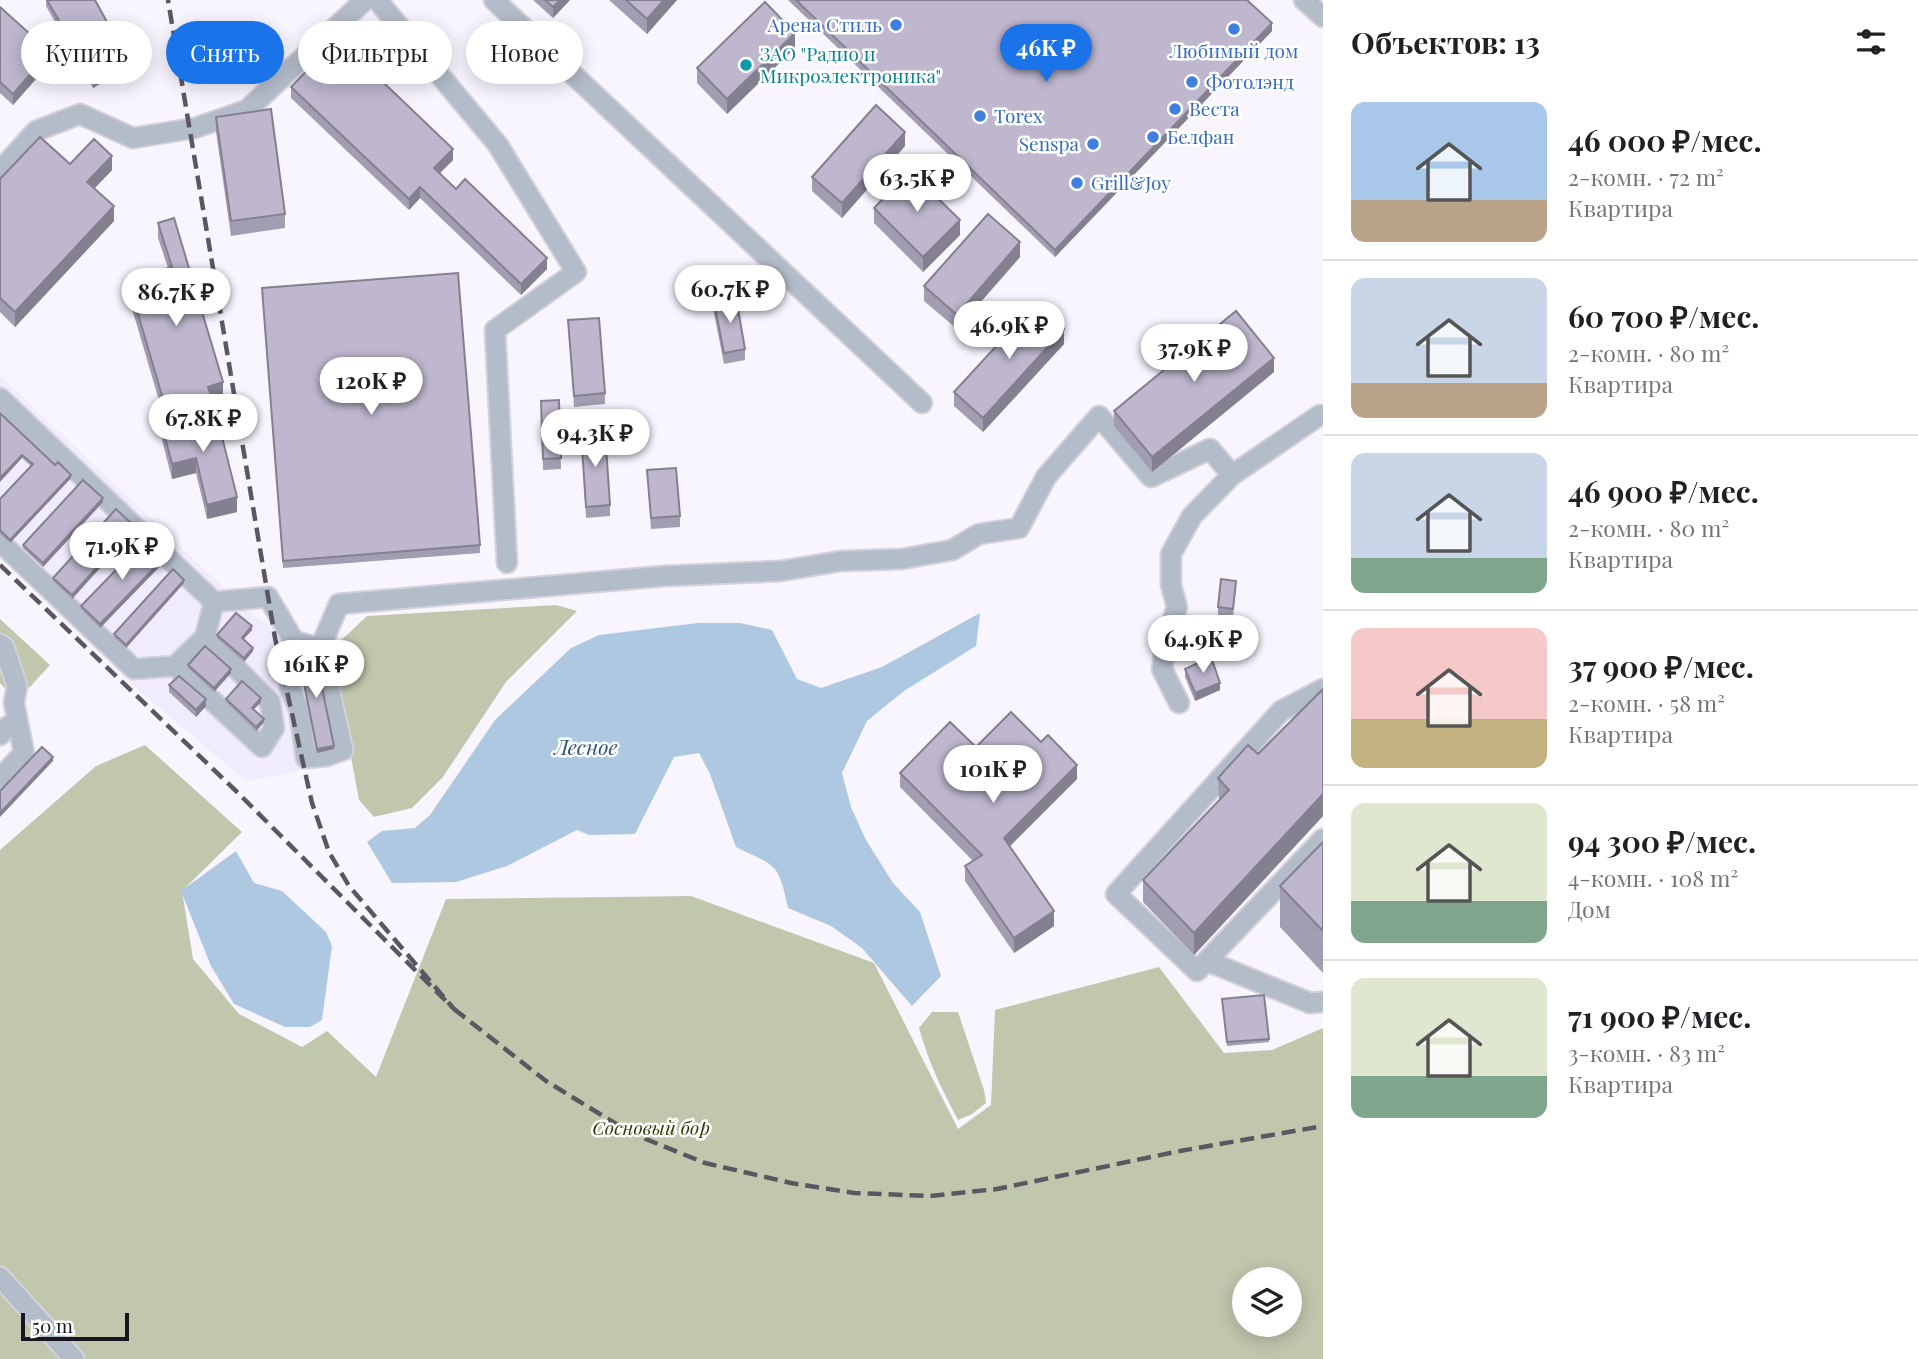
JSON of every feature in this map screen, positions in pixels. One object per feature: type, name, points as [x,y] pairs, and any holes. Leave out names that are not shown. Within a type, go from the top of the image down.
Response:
[{"type":"street","points":[[3,160],[36,131],[80,114],[133,138],[195,128],[247,110],[365,0]]},
{"type":"street","points":[[377,0],[498,145],[576,272],[495,330],[508,563]]},
{"type":"street","points":[[494,0],[922,403]]},
{"type":"street","points":[[1304,0],[1323,17]]},
{"type":"street","points":[[0,398],[214,603]]},
{"type":"street","points":[[294,640],[287,661],[290,689],[299,709],[306,758],[327,756],[343,750],[320,648],[340,604],[665,576],[781,571],[841,561],[902,559],[952,550],[979,534],[1019,528],[1046,477],[1099,416],[1151,477],[1210,449],[1232,475]]},
{"type":"street","points":[[1179,704],[1162,668],[1166,641],[1177,607],[1171,585],[1171,554],[1192,516],[1232,475],[1322,417]]},
{"type":"street","points":[[0,541],[134,669],[175,666],[205,636],[214,603]]},
{"type":"street","points":[[214,603],[268,597],[294,640],[320,648]]},
{"type":"street","points":[[175,666],[262,747],[274,728],[270,702],[205,636]]},
{"type":"street","points":[[0,643],[4,647],[17,686],[14,703],[24,753],[0,778]]},
{"type":"street","points":[[1323,689],[1281,711],[1116,894],[1197,971],[1323,839]]},
{"type":"street","points":[[1207,961],[1310,1003],[1323,1002]]},
{"type":"street","points":[[0,1277],[74,1359]]},
{"type":"shaded area","points":[[0,376],[256,618],[346,660],[352,761],[246,781],[137,689],[0,555]]},
{"type":"green space","points":[[556,605],[577,611],[506,682],[443,777],[412,808],[374,817],[359,800],[331,650],[367,616]]},
{"type":"green space","points":[[0,619],[50,665],[17,701],[0,683]]},
{"type":"green space","name":"Сосновый бор","points":[[145,745],[242,832],[182,891],[193,959],[239,1014],[302,1047],[327,1031],[376,1077],[446,899],[691,896],[874,963],[958,1129],[991,1105],[995,1010],[1159,967],[1224,1053],[1272,1050],[1323,1028],[1323,1359],[0,1359],[0,850],[96,766]]},
{"type":"green space","points":[[932,1012],[958,1012],[984,1090],[986,1103],[972,1114],[958,1120],[936,1075],[919,1028]]},
{"type":"water","name":"Лесное","points":[[980,613],[976,646],[904,691],[867,721],[842,773],[851,807],[866,840],[893,883],[920,912],[941,976],[912,1006],[862,948],[831,926],[788,908],[781,881],[773,867],[736,847],[710,774],[699,753],[674,757],[635,834],[589,835],[577,830],[507,866],[456,882],[392,883],[367,842],[382,831],[415,828],[430,815],[495,720],[571,648],[599,635],[698,623],[740,623],[772,630],[797,679],[821,688],[882,667]]},
{"type":"water","points":[[236,851],[254,883],[282,891],[326,932],[332,946],[322,1020],[310,1027],[285,1027],[234,1004],[211,966],[181,891]]},
{"type":"building","points":[[47,0],[95,0],[106,21],[59,21]]},
{"type":"building","points":[[545,0],[560,0],[553,7]]},
{"type":"building","points":[[626,0],[664,0],[647,19]]},
{"type":"building","points":[[796,0],[1247,0],[1272,23],[1055,250]]},
{"type":"building","name":"ЗАО \"Радио и Микроэлектроника\"","points":[[765,2],[795,33],[727,99],[697,68]]},
{"type":"building","points":[[0,7],[21,26],[22,84],[13,94],[0,82]]},
{"type":"building","points":[[298,80],[298,84],[385,84],[453,149],[434,168],[456,189],[465,179],[547,258],[521,284],[420,187],[409,199],[291,87]]},
{"type":"building","points":[[876,105],[905,132],[842,203],[812,177]]},
{"type":"building","points":[[271,109],[285,214],[231,221],[216,117]]},
{"type":"building","points":[[40,137],[70,164],[94,139],[112,156],[87,182],[114,206],[15,312],[0,298],[0,179]]},
{"type":"building","points":[[910,171],[960,220],[923,257],[874,208]]},
{"type":"building","points":[[988,214],[1020,242],[957,315],[924,286]]},
{"type":"building","points":[[174,218],[223,382],[208,387],[213,401],[178,411],[174,396],[163,399],[128,280],[172,267],[158,223]]},
{"type":"building","points":[[458,273],[480,545],[283,561],[262,288]]},
{"type":"building","points":[[736,298],[745,349],[724,353],[714,302]]},
{"type":"building","points":[[1036,303],[1064,329],[983,418],[954,392]]},
{"type":"building","points":[[1236,311],[1274,358],[1152,457],[1114,411]]},
{"type":"building","points":[[599,318],[605,393],[574,396],[568,320]]},
{"type":"building","points":[[559,400],[561,458],[543,459],[541,401]]},
{"type":"building","points":[[0,413],[55,465],[58,462],[71,475],[10,540],[0,530],[0,499],[33,464],[22,455],[0,478]]},
{"type":"building","points":[[216,413],[237,497],[207,505],[196,458],[172,464],[162,426]]},
{"type":"building","points":[[605,431],[610,505],[586,507],[581,432]]},
{"type":"building","points":[[676,468],[680,516],[651,518],[647,470]]},
{"type":"building","points":[[83,480],[103,498],[43,563],[23,545]]},
{"type":"building","points":[[116,509],[134,526],[72,595],[53,578]]},
{"type":"building","points":[[145,540],[164,558],[100,624],[81,606]]},
{"type":"building","points":[[173,569],[184,580],[126,645],[114,634]]},
{"type":"building","points":[[1221,579],[1236,581],[1233,609],[1218,607]]},
{"type":"building","points":[[236,613],[252,626],[242,638],[253,648],[244,658],[217,635]]},
{"type":"building","points":[[205,646],[231,669],[214,688],[188,665]]},
{"type":"building","points":[[314,649],[334,746],[317,749],[298,653]]},
{"type":"building","points":[[1211,657],[1220,683],[1195,693],[1185,669]]},
{"type":"building","points":[[179,676],[206,699],[196,710],[169,685]]},
{"type":"building","points":[[242,681],[261,698],[252,708],[264,719],[256,727],[226,699]]},
{"type":"building","points":[[1323,689],[1323,794],[1194,933],[1143,880],[1229,790],[1218,778],[1248,745],[1258,754]]},
{"type":"building","points":[[1011,712],[1041,742],[1048,735],[1077,765],[1004,838],[1054,911],[1014,938],[965,866],[982,855],[900,773],[950,722],[976,747]]},
{"type":"building","points":[[42,747],[53,757],[0,813],[0,791]]},
{"type":"building","points":[[1323,842],[1323,931],[1280,886]]},
{"type":"building","points":[[1264,995],[1269,1039],[1227,1042],[1222,999]]},
{"type":"railway","points":[[0,565],[235,790],[454,1009],[349,886],[329,852],[312,803],[275,638],[168,0]]},
{"type":"railway","points":[[454,1009],[546,1081],[631,1133],[705,1163],[791,1183],[854,1193],[930,1196],[997,1189],[1180,1151],[1323,1126]]},
{"type":"place","name":"Арена Стиль","points":[[896,25]]},
{"type":"place","name":"Любимый дом","points":[[1234,29]]},
{"type":"place","name":"ЗАО \"Радио и Микроэлектроника\"","points":[[746,65]]},
{"type":"place","name":"Фотолэнд","points":[[1192,82]]},
{"type":"place","name":"Веста","points":[[1175,109]]},
{"type":"place","name":"Torex","points":[[980,116]]},
{"type":"place","name":"Белфан","points":[[1153,137]]},
{"type":"place","name":"Senspa","points":[[1093,144]]},
{"type":"place","name":"Grill&Joy","points":[[1077,183]]}]
